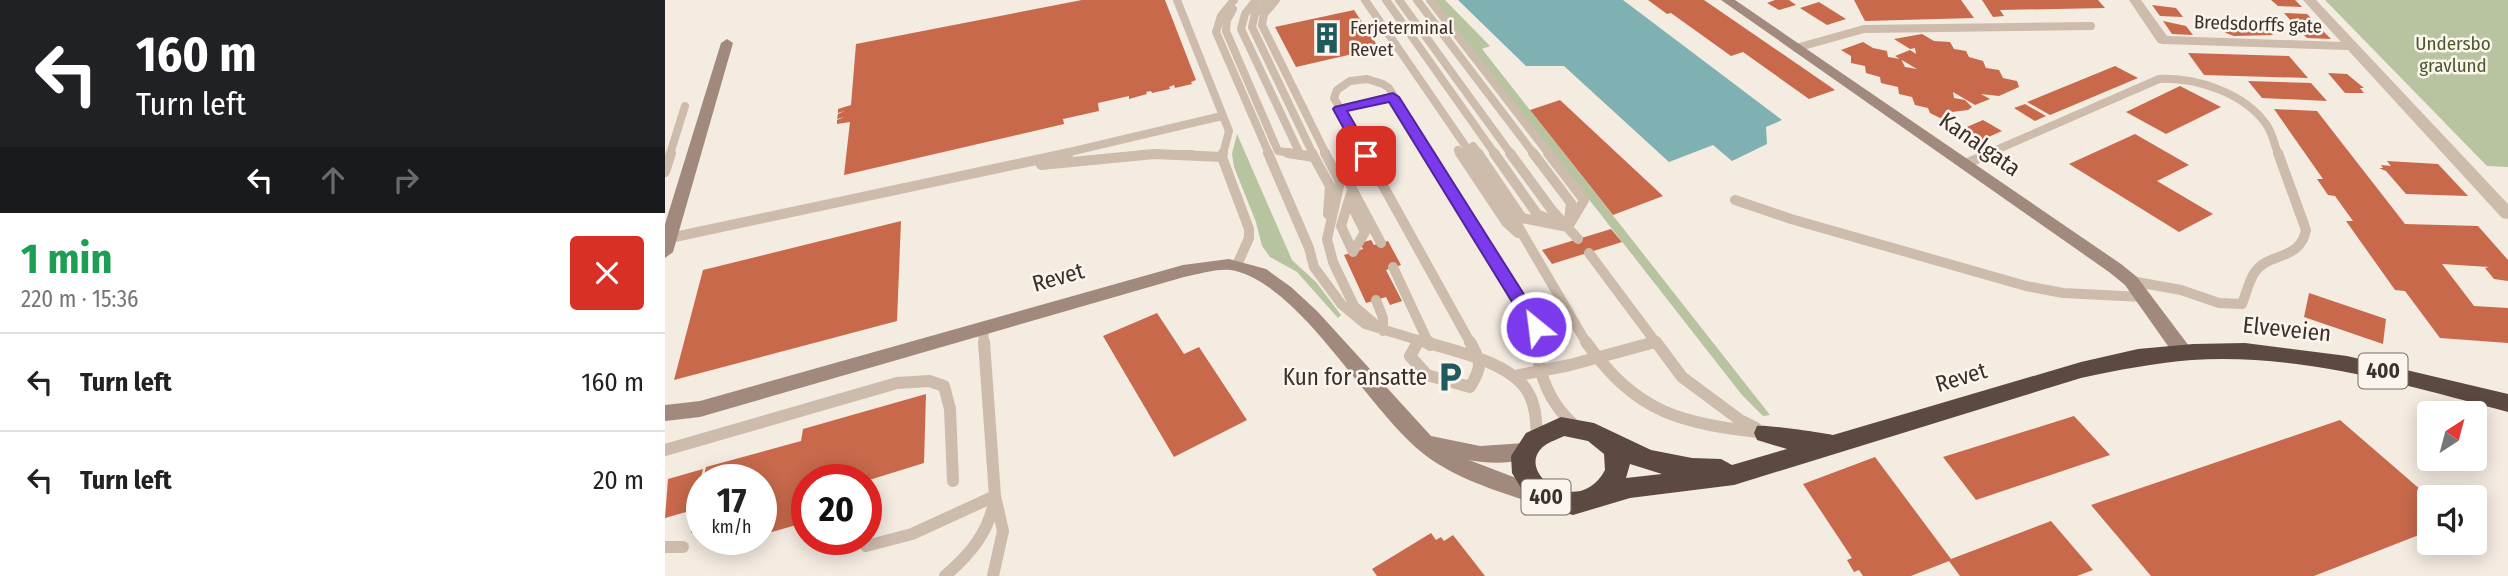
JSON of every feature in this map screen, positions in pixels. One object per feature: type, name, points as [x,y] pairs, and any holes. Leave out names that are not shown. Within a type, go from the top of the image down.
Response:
[{"type":"highway","name":"Elveveien","points":[[2182,351],[2256,350],[2319,358],[2508,403]]},
{"type":"highway","name":"Revet","points":[[1596,497],[1633,486],[1705,482],[2091,367],[2124,358],[2182,351]]},
{"type":"highway","points":[[1531,444],[1561,426],[1575,426]]},
{"type":"highway","name":"400","points":[[1531,444],[1522,463],[1526,479],[1534,490],[1549,499],[1573,502],[1596,497],[1610,485],[1617,473],[1617,457],[1611,444],[1595,431],[1575,426]]},
{"type":"highway","name":"400","points":[[1766,433],[1790,440],[1838,444]]},
{"type":"highway","name":"Revet","points":[[1611,444],[1650,461],[1682,467],[1705,470],[1758,466]]},
{"type":"street","name":"Kanalgata","points":[[1727,0],[2090,249],[2131,281],[2182,351]]},
{"type":"street","name":"Bredsdorffs gate","points":[[2135,0],[2163,40],[2351,47]]},
{"type":"street","points":[[2309,0],[2508,214]]},
{"type":"street","points":[[667,245],[727,43]]},
{"type":"street","name":"Revet","points":[[665,413],[700,409],[1183,271],[1214,265],[1237,265],[1260,272],[1286,290],[1408,427],[1432,449],[1455,463],[1549,499]]},
{"type":"street","name":"Revet","points":[[1408,427],[1431,441],[1463,452],[1486,455],[1531,444]]},
{"type":"lane","points":[[1177,0],[1229,131],[1223,158],[1249,238],[1237,265]]},
{"type":"lane","points":[[1234,0],[1221,16],[1216,32],[1309,248],[1314,267],[1353,317],[1383,331],[1480,359],[1515,376],[1526,387],[1535,408],[1531,444]]},
{"type":"lane","points":[[1258,0],[1257,26],[1324,164],[1323,168],[1331,186],[1327,231],[1333,262],[1354,306],[1383,331]]},
{"type":"lane","points":[[1258,0],[1265,14],[1262,25],[1339,182],[1338,197],[1327,231]]},
{"type":"lane","points":[[1258,0],[1252,27],[1300,155]]},
{"type":"lane","points":[[1258,0],[1230,13],[1226,31],[1278,150],[1300,155],[1323,168]]},
{"type":"lane","points":[[1258,0],[1245,14],[1241,29],[1300,155]]},
{"type":"lane","points":[[1282,0],[1270,14],[1268,24],[1348,204],[1365,232],[1357,245],[1348,204]]},
{"type":"lane","points":[[1358,0],[1506,222],[1525,239]]},
{"type":"lane","points":[[1365,0],[1525,239],[1598,358],[1618,384],[1658,411],[1692,423],[1766,433]]},
{"type":"lane","points":[[1405,0],[1578,239]]},
{"type":"lane","points":[[1411,0],[1564,205],[1568,227]]},
{"type":"lane","points":[[1417,0],[1571,203],[1568,227]]},
{"type":"lane","points":[[1423,0],[1578,201],[1568,227]]},
{"type":"lane","points":[[1430,0],[1584,200],[1568,227]]},
{"type":"lane","points":[[1385,2],[1522,218],[1525,239]]},
{"type":"lane","points":[[1385,2],[1544,211],[1568,227]]},
{"type":"lane","points":[[1796,48],[1864,29],[2091,26]]},
{"type":"lane","points":[[1404,35],[1530,216],[1568,227]]},
{"type":"lane","points":[[1965,164],[2159,79],[2172,77],[2203,84],[2248,105],[2268,126],[2301,213],[2306,230],[2304,241],[2296,249],[2256,270],[2242,304],[2235,306],[2179,290],[2131,281]]},
{"type":"lane","points":[[1424,344],[1410,356],[1427,375],[1470,387],[1479,372],[1480,359],[1334,98],[1340,87],[1361,79],[1383,82],[1536,327],[1535,352],[1539,371],[1553,402],[1563,417],[1575,426]]},
{"type":"lane","points":[[1340,109],[1393,97]]},
{"type":"lane","points":[[665,172],[685,106]]},
{"type":"lane","points":[[667,245],[1223,116]]},
{"type":"lane","points":[[924,184],[1021,167],[1111,157],[1193,153],[1223,158]]},
{"type":"lane","points":[[1735,200],[1791,219],[2026,286],[2063,293],[2143,297]]},
{"type":"lane","points":[[1348,204],[1381,243]]},
{"type":"lane","points":[[1522,218],[1568,227]]},
{"type":"lane","points":[[1589,253],[1682,377],[1739,420],[1766,433]]},
{"type":"lane","points":[[1393,267],[1424,344]]},
{"type":"lane","points":[[1376,300],[1383,318],[1383,331]]},
{"type":"lane","points":[[983,327],[995,496],[1003,531],[992,576]]},
{"type":"lane","points":[[1515,376],[1655,342]]},
{"type":"lane","points":[[665,450],[897,383],[929,381],[944,386],[950,409],[953,481]]},
{"type":"lane","points":[[882,542],[912,534],[995,496]]},
{"type":"lane","points":[[945,576],[978,543],[992,521],[995,496]]},
{"type":"lane","points":[[665,547],[683,547]]},
{"type":"green space","points":[[1433,0],[1445,0],[1490,46],[1482,49],[1770,415],[1763,416],[1742,395]]},
{"type":"green space","name":"Undersbo gravlund","points":[[2325,0],[2508,0],[2508,167],[2487,166]]},
{"type":"green space","points":[[1237,134],[1292,260],[1316,282],[1341,315],[1338,318],[1297,272],[1270,257],[1262,246],[1256,222],[1234,167],[1232,154]]},
{"type":"water","points":[[1458,0],[1623,0],[1782,120],[1766,127],[1767,144],[1732,161],[1713,145],[1669,162],[1564,66],[1526,66]]},
{"type":"building","points":[[1082,0],[1165,0],[1196,80],[1191,82],[1192,84],[1175,88],[1174,85],[1169,87],[1170,89],[1146,92],[1147,94],[1129,99],[1129,96],[1098,103],[1099,111],[1063,119],[1064,124],[844,175],[850,122],[837,124],[837,120],[844,117],[837,119],[838,114],[844,111],[838,113],[838,109],[851,105],[856,44]]},
{"type":"building","points":[[1648,0],[1704,0],[1835,90],[1809,99],[1743,52],[1731,56]]},
{"type":"building","points":[[1789,0],[1796,5],[1779,10],[1767,3]]},
{"type":"building","points":[[1854,0],[1961,0],[1974,18],[1865,21]]},
{"type":"building","points":[[1982,0],[2098,0],[2105,8],[2000,10],[2004,16],[1993,17]]},
{"type":"building","points":[[2271,0],[2295,0],[2302,7],[2278,6]]},
{"type":"building","points":[[1819,2],[1846,19],[1827,25],[1800,8]]},
{"type":"building","points":[[2152,5],[2176,8],[2183,17],[2160,16]]},
{"type":"building","name":"Ferjeterminal Revet","points":[[1354,10],[1379,48],[1296,67],[1275,27]]},
{"type":"building","points":[[2284,13],[2307,14],[2316,23],[2292,22]]},
{"type":"building","points":[[2163,21],[2186,26],[2193,35],[2172,34]]},
{"type":"building","points":[[2221,27],[2267,28],[2273,35],[2234,36]]},
{"type":"building","points":[[2298,29],[2322,30],[2331,39],[2307,38]]},
{"type":"building","points":[[1922,34],[1934,41],[1950,42],[1954,49],[1966,51],[1969,57],[1983,61],[1986,68],[1999,70],[2003,78],[2017,81],[2019,87],[1999,96],[1981,94],[1990,99],[1975,105],[1953,92],[1954,98],[1965,100],[1972,107],[1952,112],[1950,117],[1940,118],[1930,113],[1928,108],[1915,105],[1912,97],[1899,94],[1898,87],[1881,83],[1880,77],[1866,73],[1865,66],[1851,63],[1851,56],[1841,50],[1863,42],[1873,48],[1887,51],[1888,57],[1900,59],[1895,56],[1910,50],[1916,54],[1915,48],[1910,49],[1894,39]],"holes":[[[1901,60],[1917,69],[1905,67]]]},
{"type":"building","points":[[2188,53],[2289,56],[2308,78],[2204,75]]},
{"type":"building","points":[[2115,66],[2138,78],[2050,115],[2027,102]]},
{"type":"building","points":[[2328,73],[2347,74],[2364,88],[2360,88],[2364,93],[2345,93]]},
{"type":"building","points":[[2248,81],[2311,83],[2327,101],[2262,98]]},
{"type":"building","points":[[2180,86],[2221,107],[2166,134],[2126,112]]},
{"type":"building","points":[[1560,100],[1663,196],[1613,215],[1530,110]]},
{"type":"building","points":[[2025,104],[2046,116],[2035,121],[2014,108]]},
{"type":"building","points":[[2274,109],[2317,111],[2405,224],[2478,226],[2508,260],[2508,281],[2494,279],[2485,268],[2489,267],[2442,264],[2474,306],[2508,308],[2508,343],[2440,338],[2405,291],[2395,290],[2346,221],[2353,221],[2335,196],[2328,195],[2317,179],[2323,179]]},
{"type":"building","points":[[1983,120],[2002,131],[1971,145],[1953,133]]},
{"type":"building","points":[[2135,134],[2189,165],[2157,181],[2213,214],[2179,232],[2069,164]]},
{"type":"building","points":[[2387,161],[2438,164],[2468,196],[2406,194],[2386,171],[2379,168],[2383,168],[2381,165],[2391,166]]},
{"type":"building","points":[[901,221],[897,321],[674,380],[703,270]]},
{"type":"building","points":[[1611,229],[1622,242],[1552,264],[1542,250]]},
{"type":"building","points":[[1371,240],[1374,245],[1388,241],[1401,265],[1386,270],[1402,301],[1390,305],[1386,297],[1366,303],[1344,255],[1363,249],[1360,243]]},
{"type":"building","points":[[2309,293],[2386,319],[2383,344],[2304,317]]},
{"type":"building","points":[[1157,313],[1184,354],[1199,347],[1247,420],[1174,457],[1103,336]]},
{"type":"building","points":[[926,394],[924,463],[882,476],[882,464],[791,464],[791,527],[777,530],[777,464],[717,464],[801,441],[803,429]]},
{"type":"building","points":[[2074,416],[2110,455],[1976,500],[1943,457]]},
{"type":"building","points":[[2340,420],[2417,487],[2417,536],[2314,576],[2151,576],[2091,505]]},
{"type":"building","points":[[1875,457],[1951,559],[2051,521],[2093,570],[2077,576],[1960,576],[1949,561],[1911,576],[1863,576],[1859,570],[1854,572],[1847,560],[1852,558],[1803,484]]},
{"type":"building","points":[[686,474],[686,512],[665,518],[668,479]]},
{"type":"building","points":[[1431,533],[1436,540],[1441,537],[1444,541],[1453,535],[1485,576],[1377,576],[1372,569]]},
{"type":"place","name":"Ferjeterminal Revet","points":[[1327,38]]},
{"type":"place","name":"Kun for ansatte","points":[[1450,377]]},
{"type":"route","points":[[1366,156],[1340,109],[1393,97],[1520,297],[1536,327]]}]
